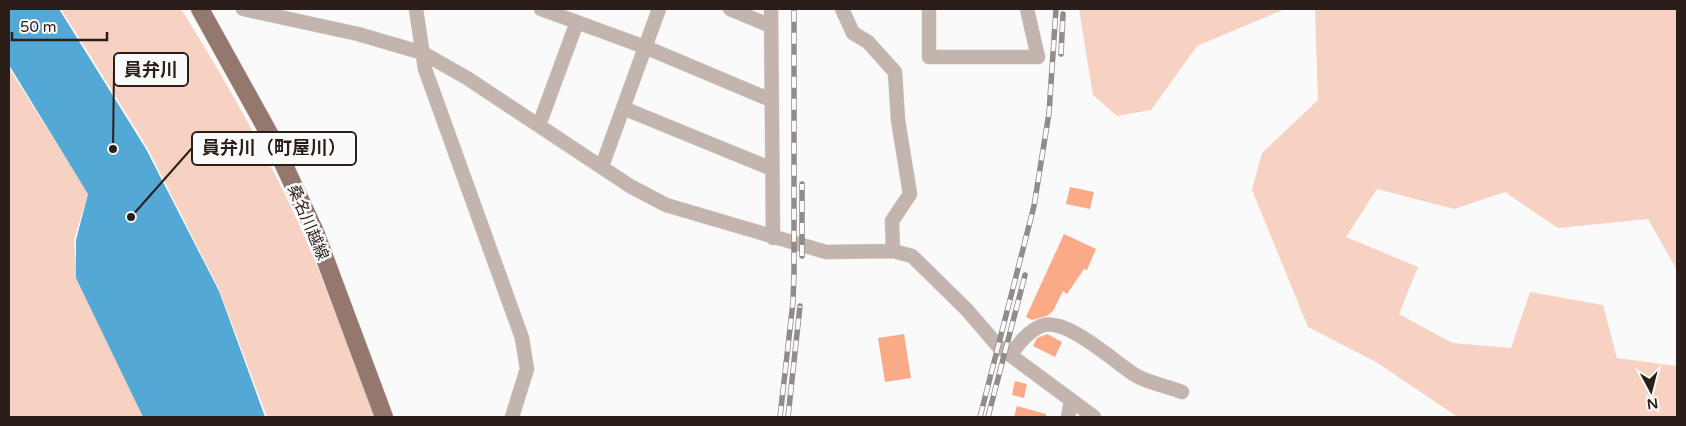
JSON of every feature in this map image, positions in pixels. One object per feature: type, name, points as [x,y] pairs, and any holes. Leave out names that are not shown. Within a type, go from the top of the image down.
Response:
[{"type":"main road","name":"桑名川越線","points":[[200,9],[271,137],[315,232],[384,417]]},
{"type":"street","points":[[244,9],[358,34],[423,53],[467,78],[630,186],[666,205],[773,238],[826,252],[892,251],[912,256],[967,310],[998,346],[1094,417]]},
{"type":"street","points":[[416,9],[425,69],[522,338],[527,370],[512,417]]},
{"type":"street","points":[[542,9],[645,47],[771,100]]},
{"type":"street","points":[[602,166],[659,9]]},
{"type":"street","points":[[730,9],[771,26]]},
{"type":"street","points":[[771,9],[773,238]]},
{"type":"street","points":[[842,9],[853,33],[868,42],[896,72],[898,120],[910,194],[892,221],[892,251]]},
{"type":"street","points":[[929,9],[929,57],[1038,57],[1027,9]]},
{"type":"street","points":[[538,124],[577,22]]},
{"type":"street","points":[[623,108],[772,169]]},
{"type":"street","points":[[1010,355],[1018,344],[1036,329],[1048,324],[1054,325],[1084,340],[1135,375],[1182,392]]},
{"type":"street","points":[[1068,417],[1071,401]]},
{"type":"shaded area","points":[[61,9],[181,9],[234,98],[268,160],[298,222],[375,417],[267,417],[219,289],[147,147]]},
{"type":"shaded area","points":[[1079,9],[1285,9],[1197,46],[1151,110],[1117,116],[1093,95]]},
{"type":"shaded area","points":[[1315,9],[1677,9],[1677,270],[1648,219],[1558,228],[1505,192],[1454,209],[1377,189],[1346,237],[1418,267],[1399,314],[1452,343],[1511,348],[1530,292],[1603,305],[1617,358],[1677,366],[1677,417],[1458,417],[1376,362],[1308,327],[1252,190],[1262,153],[1318,100]]},
{"type":"shaded area","points":[[9,68],[88,193],[74,240],[77,278],[143,417],[9,417]]},
{"type":"water","points":[[9,9],[59,9],[146,149],[219,291],[265,417],[143,417],[76,278],[76,240],[88,194],[9,65]]},
{"type":"building","points":[[1070,187],[1094,192],[1090,209],[1066,204]]},
{"type":"building","points":[[1064,234],[1096,249],[1087,270],[1084,269],[1067,294],[1063,291],[1053,311],[1047,316],[1032,320],[1026,317]]},
{"type":"building","points":[[904,334],[911,378],[885,382],[878,338]]},
{"type":"building","points":[[1047,334],[1062,342],[1055,357],[1033,346],[1037,338]]},
{"type":"building","points":[[1015,381],[1027,384],[1024,398],[1012,395]]},
{"type":"building","points":[[1017,406],[1046,414],[1046,417],[1014,417]]},
{"type":"railway","points":[[780,417],[793,302],[794,9]]},
{"type":"railway","points":[[980,417],[1034,206],[1049,113],[1056,9]]},
{"type":"railway","points":[[1061,54],[1063,14]]},
{"type":"railway","points":[[802,184],[802,256]]},
{"type":"railway","points":[[988,417],[1025,275]]},
{"type":"railway","points":[[788,417],[800,306]]},
{"type":"place","name":"員弁川","points":[[113,149]]},
{"type":"place","name":"員弁川（町屋川）","points":[[131,217]]}]
